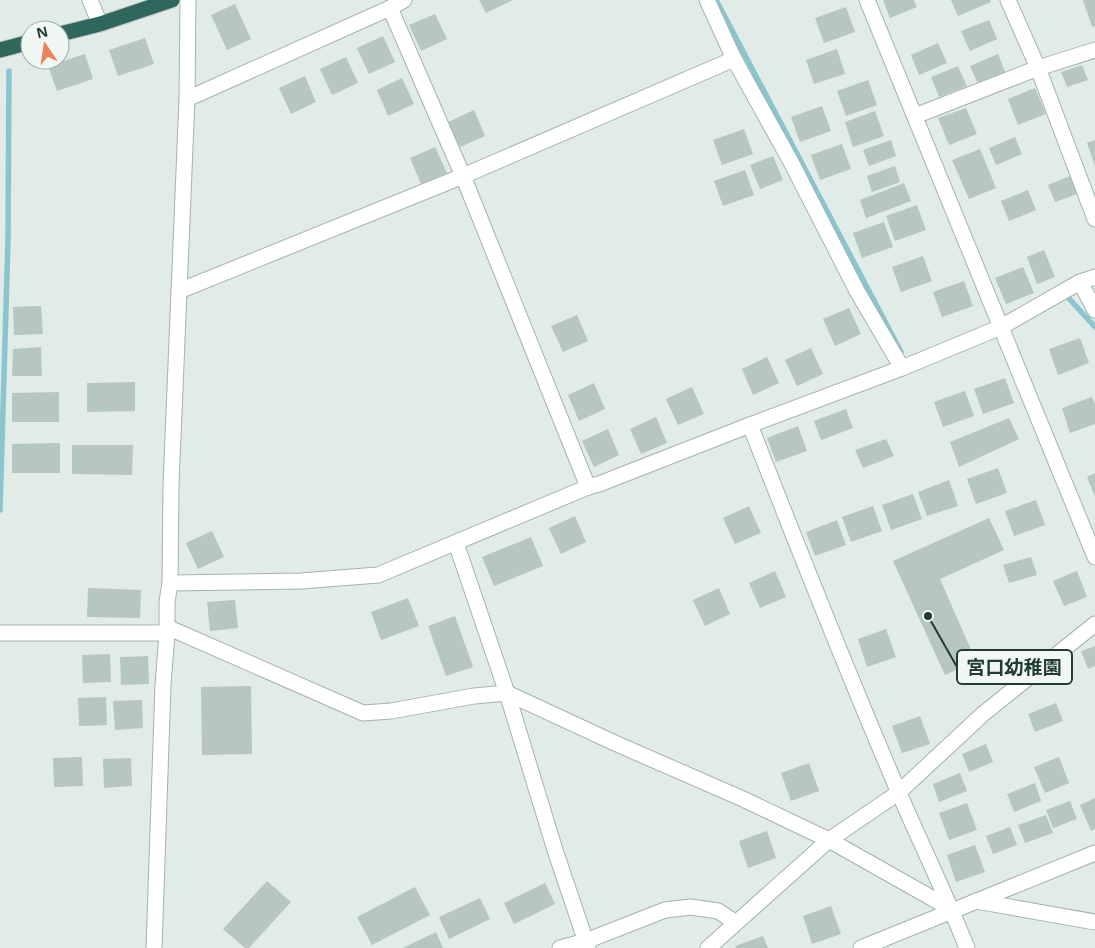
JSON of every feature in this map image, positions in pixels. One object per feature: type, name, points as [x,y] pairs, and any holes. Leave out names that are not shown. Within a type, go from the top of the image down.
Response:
[{"type":"highway","points":[[70,32],[100,24],[172,0]]},
{"type":"highway","points":[[0,50],[20,45]]},
{"type":"street","points":[[90,0],[100,24]]},
{"type":"street","points":[[154,948],[163,685],[167,602],[170,583],[171,485],[187,99],[188,0]]},
{"type":"street","points":[[187,99],[404,0]]},
{"type":"street","points":[[707,0],[734,60],[791,162],[857,291],[902,368]]},
{"type":"street","points":[[867,0],[1095,557]]},
{"type":"street","points":[[1008,0],[1038,68],[1095,219]]},
{"type":"street","points":[[390,8],[463,176],[588,487]]},
{"type":"street","points":[[915,116],[1038,68],[1095,50]]},
{"type":"street","points":[[179,291],[463,176],[734,60]]},
{"type":"street","points":[[170,583],[301,581],[378,576],[588,487],[902,368],[1001,327],[1080,282],[1095,277]]},
{"type":"street","points":[[1080,282],[1095,310]]},
{"type":"street","points":[[750,425],[898,793],[952,910],[967,948]]},
{"type":"street","points":[[456,543],[507,693],[555,850],[587,945]]},
{"type":"street","points":[[708,948],[829,840],[898,793],[983,714],[1095,624]]},
{"type":"street","points":[[5,633],[167,630],[363,713],[474,696],[507,693],[743,799],[829,840],[952,910]]},
{"type":"street","points":[[860,948],[1095,853]]},
{"type":"street","points":[[975,901],[1095,922]]},
{"type":"street","points":[[560,948],[587,945],[665,910],[691,908],[718,911],[735,922]]},
{"type":"building","points":[[479,0],[513,0],[486,13]]},
{"type":"building","points":[[883,0],[914,0],[917,7],[890,18]]},
{"type":"building","points":[[951,0],[990,0],[991,2],[958,16]]},
{"type":"building","points":[[1083,0],[1095,0],[1095,26],[1092,27]]},
{"type":"building","points":[[235,4],[251,39],[227,50],[211,15]]},
{"type":"building","points":[[846,7],[855,32],[824,43],[815,18]]},
{"type":"building","points":[[435,14],[447,39],[421,51],[409,25]]},
{"type":"building","points":[[989,20],[997,39],[970,51],[961,31]]},
{"type":"building","points":[[383,36],[395,62],[369,74],[357,48]]},
{"type":"building","points":[[145,38],[154,64],[118,76],[109,50]]},
{"type":"building","points":[[938,43],[947,63],[919,75],[911,55]]},
{"type":"building","points":[[837,49],[845,74],[814,84],[806,60]]},
{"type":"building","points":[[85,54],[93,79],[57,91],[49,70],[70,70],[70,59]]},
{"type":"building","points":[[998,54],[1006,74],[979,86],[970,66]]},
{"type":"building","points":[[346,57],[358,83],[332,95],[320,69]]},
{"type":"building","points":[[1082,65],[1088,80],[1067,87],[1061,72]]},
{"type":"building","points":[[958,66],[967,86],[939,97],[931,77]]},
{"type":"building","points":[[305,76],[316,102],[291,114],[279,88]]},
{"type":"building","points":[[402,78],[414,104],[388,116],[377,90]]},
{"type":"building","points":[[868,80],[877,105],[846,116],[837,91]]},
{"type":"building","points":[[1035,88],[1046,114],[1018,125],[1008,99]]},
{"type":"building","points":[[822,106],[831,131],[800,142],[791,117]]},
{"type":"building","points":[[966,108],[977,134],[949,145],[938,118]]},
{"type":"building","points":[[474,110],[485,136],[460,147],[448,122]]},
{"type":"building","points":[[875,111],[884,136],[853,147],[845,122]]},
{"type":"building","points":[[744,129],[753,154],[722,165],[713,140]]},
{"type":"building","points":[[1015,137],[1022,154],[996,165],[989,148]]},
{"type":"building","points":[[891,140],[896,156],[869,166],[863,150]]},
{"type":"building","points":[[1095,140],[1095,166],[1087,143]]},
{"type":"building","points":[[842,144],[851,169],[820,180],[811,155]]},
{"type":"building","points":[[435,147],[447,173],[421,184],[410,158]]},
{"type":"building","points":[[980,149],[996,188],[969,199],[952,160]]},
{"type":"building","points":[[773,156],[783,180],[760,189],[750,165]]},
{"type":"building","points":[[895,166],[900,182],[872,192],[867,176]]},
{"type":"building","points":[[745,170],[754,195],[723,206],[714,181]]},
{"type":"building","points":[[1070,176],[1077,194],[1055,202],[1048,185]]},
{"type":"building","points":[[904,183],[911,201],[866,218],[860,200]]},
{"type":"building","points":[[1028,190],[1036,210],[1009,221],[1001,201]]},
{"type":"building","points":[[917,205],[926,230],[895,241],[886,216]]},
{"type":"building","points":[[884,222],[893,247],[862,258],[853,233]]},
{"type":"building","points":[[1044,250],[1055,277],[1037,284],[1027,257]]},
{"type":"building","points":[[923,256],[932,281],[901,292],[892,267]]},
{"type":"building","points":[[1023,267],[1034,293],[1006,304],[995,278]]},
{"type":"building","points":[[964,281],[973,306],[942,317],[933,292]]},
{"type":"building","points":[[41,306],[43,334],[14,335],[13,307]]},
{"type":"building","points":[[849,308],[861,334],[835,346],[823,319]]},
{"type":"building","points":[[577,315],[588,341],[563,352],[551,326]]},
{"type":"building","points":[[1080,338],[1089,363],[1058,375],[1049,349]]},
{"type":"building","points":[[41,347],[42,376],[12,376],[13,349]]},
{"type":"building","points":[[811,348],[823,374],[797,386],[785,360]]},
{"type":"building","points":[[767,357],[779,383],[753,395],[742,369]]},
{"type":"building","points":[[1005,378],[1014,403],[983,414],[974,389]]},
{"type":"building","points":[[135,382],[135,411],[87,412],[87,383]]},
{"type":"building","points":[[594,383],[605,409],[579,421],[568,395]]},
{"type":"building","points":[[692,387],[704,414],[678,425],[666,399]]},
{"type":"building","points":[[965,391],[974,416],[943,427],[934,402]]},
{"type":"building","points":[[59,392],[59,422],[12,422],[12,393]]},
{"type":"building","points":[[1092,397],[1095,404],[1095,424],[1070,433],[1062,408]]},
{"type":"building","points":[[846,409],[853,428],[821,440],[814,421]]},
{"type":"building","points":[[656,417],[667,443],[641,454],[630,429]]},
{"type":"building","points":[[1009,418],[1019,439],[959,467],[950,442]]},
{"type":"building","points":[[798,426],[807,451],[776,462],[767,438]]},
{"type":"building","points":[[608,429],[619,455],[594,467],[582,441]]},
{"type":"building","points":[[886,439],[894,456],[863,468],[855,450]]},
{"type":"building","points":[[60,443],[60,473],[12,473],[12,444]]},
{"type":"building","points":[[72,445],[133,445],[132,475],[72,474]]},
{"type":"building","points":[[998,468],[1007,493],[976,504],[967,479]]},
{"type":"building","points":[[1095,473],[1095,497],[1087,477]]},
{"type":"building","points":[[949,480],[958,506],[927,516],[918,492]]},
{"type":"building","points":[[913,494],[922,519],[891,530],[882,505]]},
{"type":"building","points":[[1036,500],[1045,525],[1014,536],[1005,511]]},
{"type":"building","points":[[749,506],[761,533],[735,544],[723,518]]},
{"type":"building","points":[[873,506],[882,531],[851,542],[842,517]]},
{"type":"building","points":[[575,516],[586,542],[561,554],[549,528]]},
{"type":"building","points":[[989,518],[1004,550],[940,579],[976,661],[945,675],[893,561]]},
{"type":"building","points":[[837,520],[846,545],[815,556],[806,532]]},
{"type":"building","points":[[212,531],[224,557],[198,569],[186,543]]},
{"type":"building","points":[[531,537],[543,566],[494,586],[482,557]]},
{"type":"building","points":[[1031,557],[1037,575],[1009,583],[1003,565]]},
{"type":"building","points":[[775,571],[786,597],[760,608],[749,583]]},
{"type":"building","points":[[1077,571],[1087,597],[1064,606],[1053,581]]},
{"type":"building","points":[[88,588],[141,590],[140,618],[87,617]]},
{"type":"building","points":[[719,588],[730,614],[705,626],[693,600]]},
{"type":"building","points":[[408,598],[419,626],[381,640],[371,612]]},
{"type":"building","points":[[235,600],[238,628],[210,631],[207,602]]},
{"type":"building","points":[[455,616],[473,667],[446,676],[428,626]]},
{"type":"building","points":[[886,629],[896,657],[867,667],[858,639]]},
{"type":"building","points":[[1095,646],[1095,666],[1088,669],[1081,651]]},
{"type":"building","points":[[110,654],[111,682],[83,683],[82,655]]},
{"type":"building","points":[[148,656],[149,684],[121,685],[120,657]]},
{"type":"building","points":[[251,686],[252,754],[202,755],[201,687]]},
{"type":"building","points":[[106,697],[107,725],[79,726],[78,698]]},
{"type":"building","points":[[142,700],[143,728],[115,730],[113,701]]},
{"type":"building","points":[[1056,703],[1063,721],[1035,732],[1028,714]]},
{"type":"building","points":[[920,716],[930,744],[902,753],[892,726]]},
{"type":"building","points":[[986,744],[993,762],[969,772],[962,754]]},
{"type":"building","points":[[82,757],[83,786],[54,787],[53,758]]},
{"type":"building","points":[[1059,757],[1069,783],[1045,793],[1034,767]]},
{"type":"building","points":[[131,758],[132,786],[104,788],[103,759]]},
{"type":"building","points":[[809,763],[819,791],[791,801],[781,773]]},
{"type":"building","points":[[960,773],[967,791],[939,802],[933,784]]},
{"type":"building","points":[[1035,783],[1041,801],[1014,812],[1007,794]]},
{"type":"building","points":[[1095,798],[1095,829],[1091,831],[1080,805]]},
{"type":"building","points":[[1070,801],[1077,819],[1053,828],[1046,810]]},
{"type":"building","points":[[967,803],[977,830],[949,840],[939,813]]},
{"type":"building","points":[[1046,815],[1053,833],[1025,843],[1018,825]]},
{"type":"building","points":[[1010,827],[1017,845],[993,854],[986,836]]},
{"type":"building","points":[[767,831],[776,858],[748,868],[739,841]]},
{"type":"building","points":[[975,845],[985,872],[956,882],[947,855]]},
{"type":"building","points":[[267,881],[291,902],[249,948],[245,948],[223,929]]},
{"type":"building","points":[[545,883],[555,904],[514,924],[504,903]]},
{"type":"building","points":[[415,887],[430,915],[372,945],[357,917]]},
{"type":"building","points":[[480,898],[490,919],[449,939],[439,917]]},
{"type":"building","points":[[831,906],[841,934],[812,944],[803,916]]},
{"type":"building","points":[[436,932],[443,948],[403,948]]},
{"type":"building","points":[[763,936],[768,948],[736,948],[735,946]]},
{"type":"waterway","points":[[716,0],[901,352]]},
{"type":"waterway","points":[[0,510],[8,240],[9,71]]},
{"type":"waterway","points":[[1064,293],[1095,327]]},
{"type":"place","name":"宮口幼稚園","points":[[928,616]]}]
